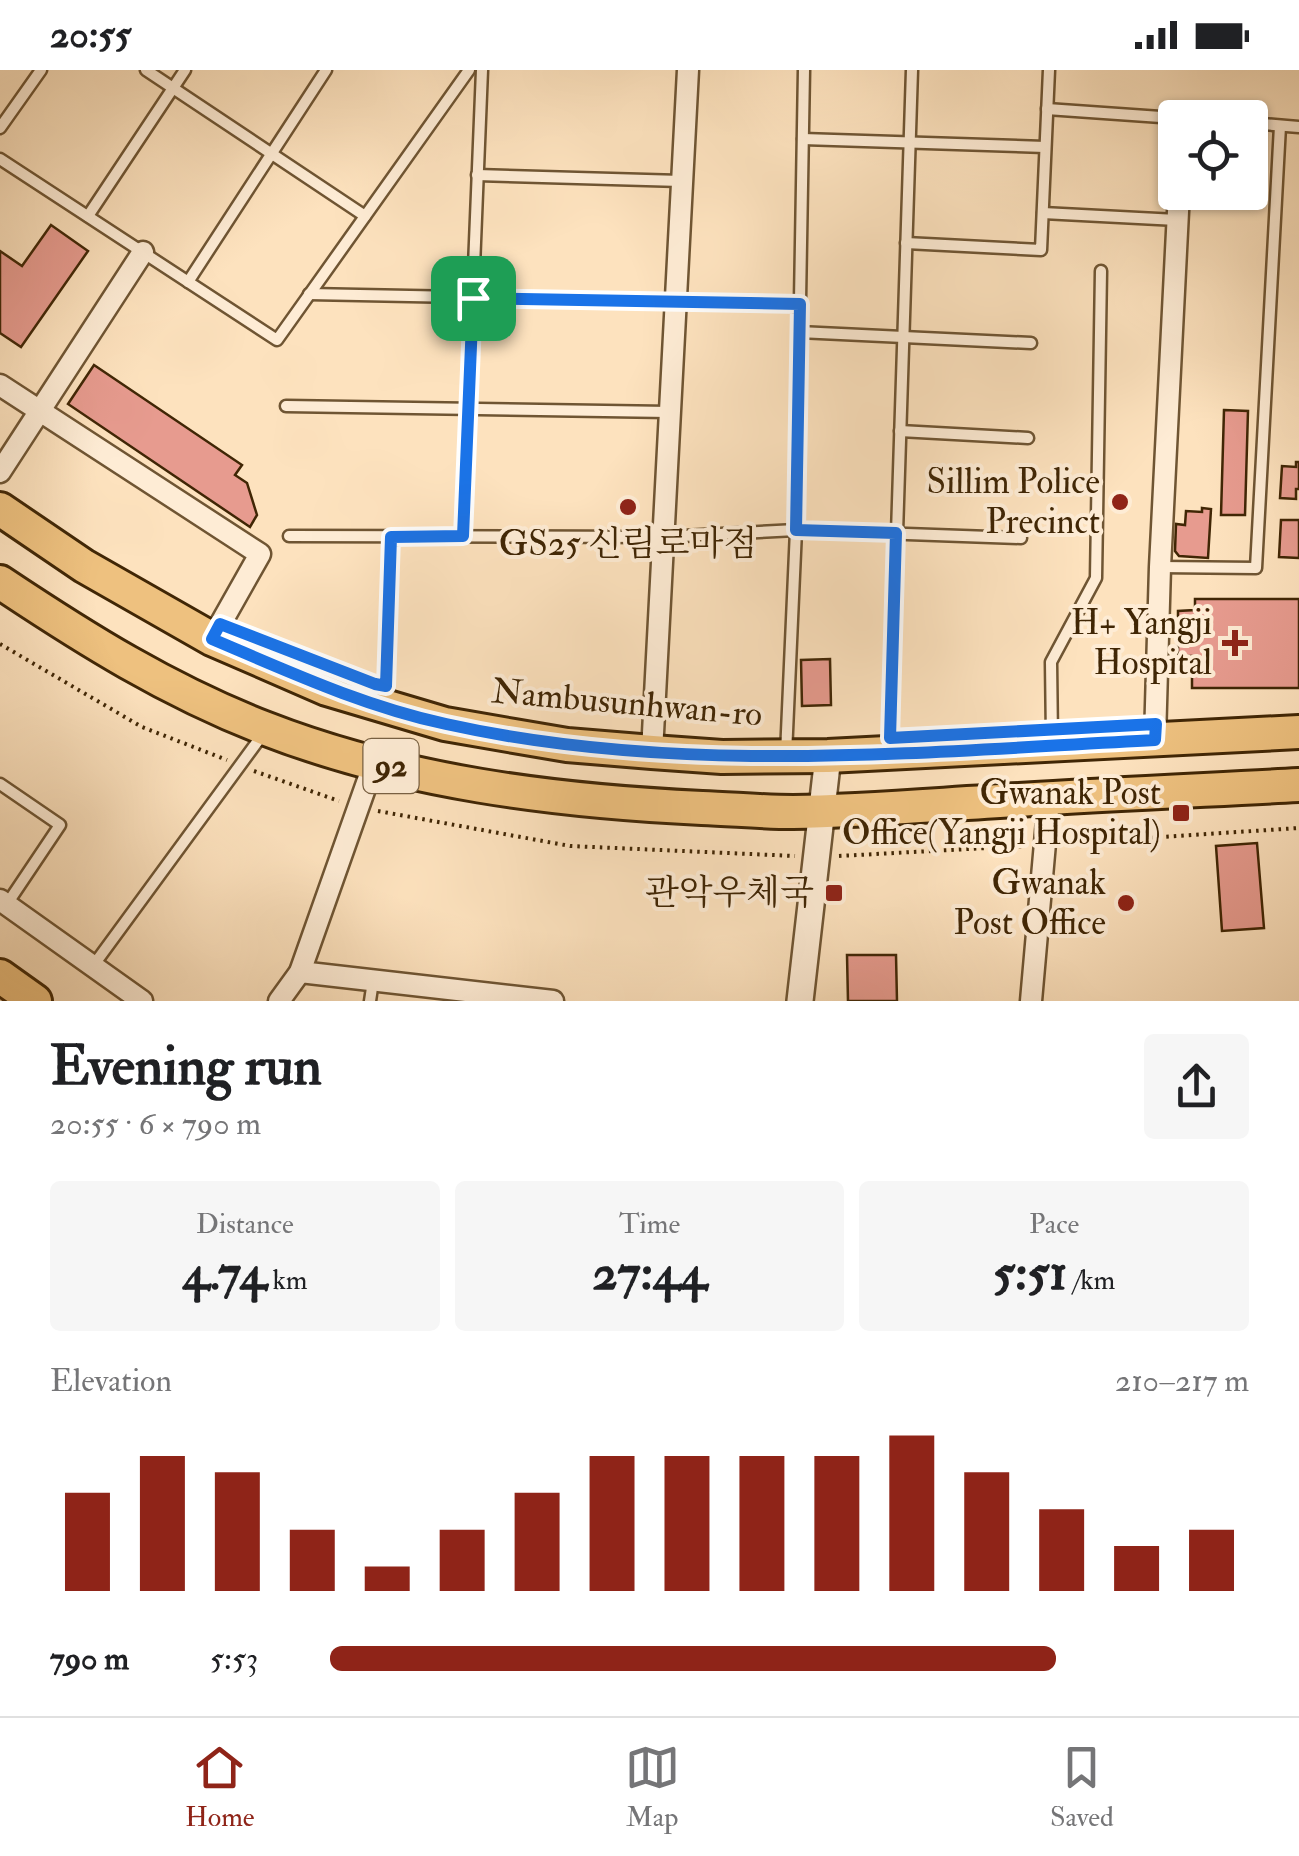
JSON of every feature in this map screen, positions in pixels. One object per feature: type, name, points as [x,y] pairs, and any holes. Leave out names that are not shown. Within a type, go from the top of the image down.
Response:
[{"type":"main road","name":"Nambusunhwan-ro","points":[[0,510],[112,583],[212,639],[327,689],[445,724],[514,736],[652,752],[786,757],[1299,732]]},
{"type":"main road","name":"92","points":[[0,582],[157,680],[267,729],[374,762],[460,782],[569,798],[790,812],[1299,785]]},
{"type":"main road","points":[[0,976],[36,1001]]},
{"type":"street","points":[[652,752],[688,70]]},
{"type":"street","points":[[1155,740],[1177,210]]},
{"type":"street","points":[[0,472],[143,252]]},
{"type":"street","points":[[0,384],[260,554],[212,639]]},
{"type":"street","points":[[800,1001],[828,756]]},
{"type":"street","points":[[279,1001],[300,972],[374,762]]},
{"type":"street","points":[[1031,1001],[1049,798]]},
{"type":"street","points":[[3,902],[142,1001]]},
{"type":"street","points":[[300,972],[371,991],[553,1001]]},
{"type":"lane","points":[[0,128],[41,70]]},
{"type":"lane","points":[[146,70],[365,216]]},
{"type":"lane","points":[[88,216],[185,70]]},
{"type":"lane","points":[[188,282],[326,70]]},
{"type":"lane","points":[[0,159],[277,340],[469,70]]},
{"type":"lane","points":[[463,536],[482,70]]},
{"type":"lane","points":[[786,757],[796,530],[804,70]]},
{"type":"lane","points":[[890,753],[912,70]]},
{"type":"lane","points":[[906,243],[1041,250],[1049,70]]},
{"type":"lane","points":[[1047,109],[1158,117]]},
{"type":"lane","points":[[1268,125],[1299,127]]},
{"type":"lane","points":[[1160,567],[1256,568],[1280,126]]},
{"type":"lane","points":[[802,139],[1046,147]]},
{"type":"lane","points":[[478,174],[682,181]]},
{"type":"lane","points":[[1042,213],[1177,220]]},
{"type":"lane","points":[[1052,745],[1050,662],[1096,578],[1102,272]]},
{"type":"lane","points":[[309,294],[800,304]]},
{"type":"lane","points":[[799,332],[1031,343]]},
{"type":"lane","points":[[286,406],[669,412]]},
{"type":"lane","points":[[900,431],[1028,438]]},
{"type":"lane","points":[[290,536],[663,536],[796,530],[1022,538]]},
{"type":"lane","points":[[386,707],[391,537]]},
{"type":"lane","points":[[92,966],[267,729]]},
{"type":"lane","points":[[0,784],[60,825],[3,902]]},
{"type":"building","points":[[51,225],[88,251],[21,347],[0,333],[0,251],[22,266]]},
{"type":"building","points":[[94,365],[242,465],[235,475],[247,483],[257,515],[250,527],[68,404]]},
{"type":"building","points":[[1224,410],[1248,411],[1245,515],[1221,515]]},
{"type":"building","points":[[1296,462],[1299,489],[1296,499],[1280,498],[1282,466],[1296,467]]},
{"type":"building","points":[[1202,508],[1211,509],[1208,558],[1179,556],[1175,551],[1176,524],[1185,525],[1186,511],[1202,512]]},
{"type":"building","points":[[1281,520],[1299,520],[1299,558],[1279,557]]},
{"type":"building","points":[[1195,599],[1299,599],[1299,688],[1192,688],[1192,656],[1178,656],[1178,611],[1195,610]]},
{"type":"building","points":[[830,659],[831,705],[802,706],[801,660]]},
{"type":"building","points":[[1257,843],[1264,928],[1222,931],[1216,846]]},
{"type":"building","points":[[847,955],[896,955],[897,1001],[848,1001]]},
{"type":"place","name":"Sillim Police Precinct","points":[[1120,502]]},
{"type":"place","name":"GS25 신림로마점","points":[[628,507]]},
{"type":"place","name":"H+ Yangji Hospital","points":[[1235,643]]},
{"type":"place","name":"Gwanak Post Office(Yangji Hospital)","points":[[1181,813]]},
{"type":"place","name":"관악우체국","points":[[834,893]]},
{"type":"place","name":"Gwanak Post Office","points":[[1126,903]]},
{"type":"route","points":[[473,298],[800,304],[796,530],[896,533],[890,738],[1156,724],[1155,740],[828,756],[722,756],[567,744],[445,724],[386,707],[327,689],[212,639],[220,624],[386,686],[391,537],[463,536],[473,298]]}]
